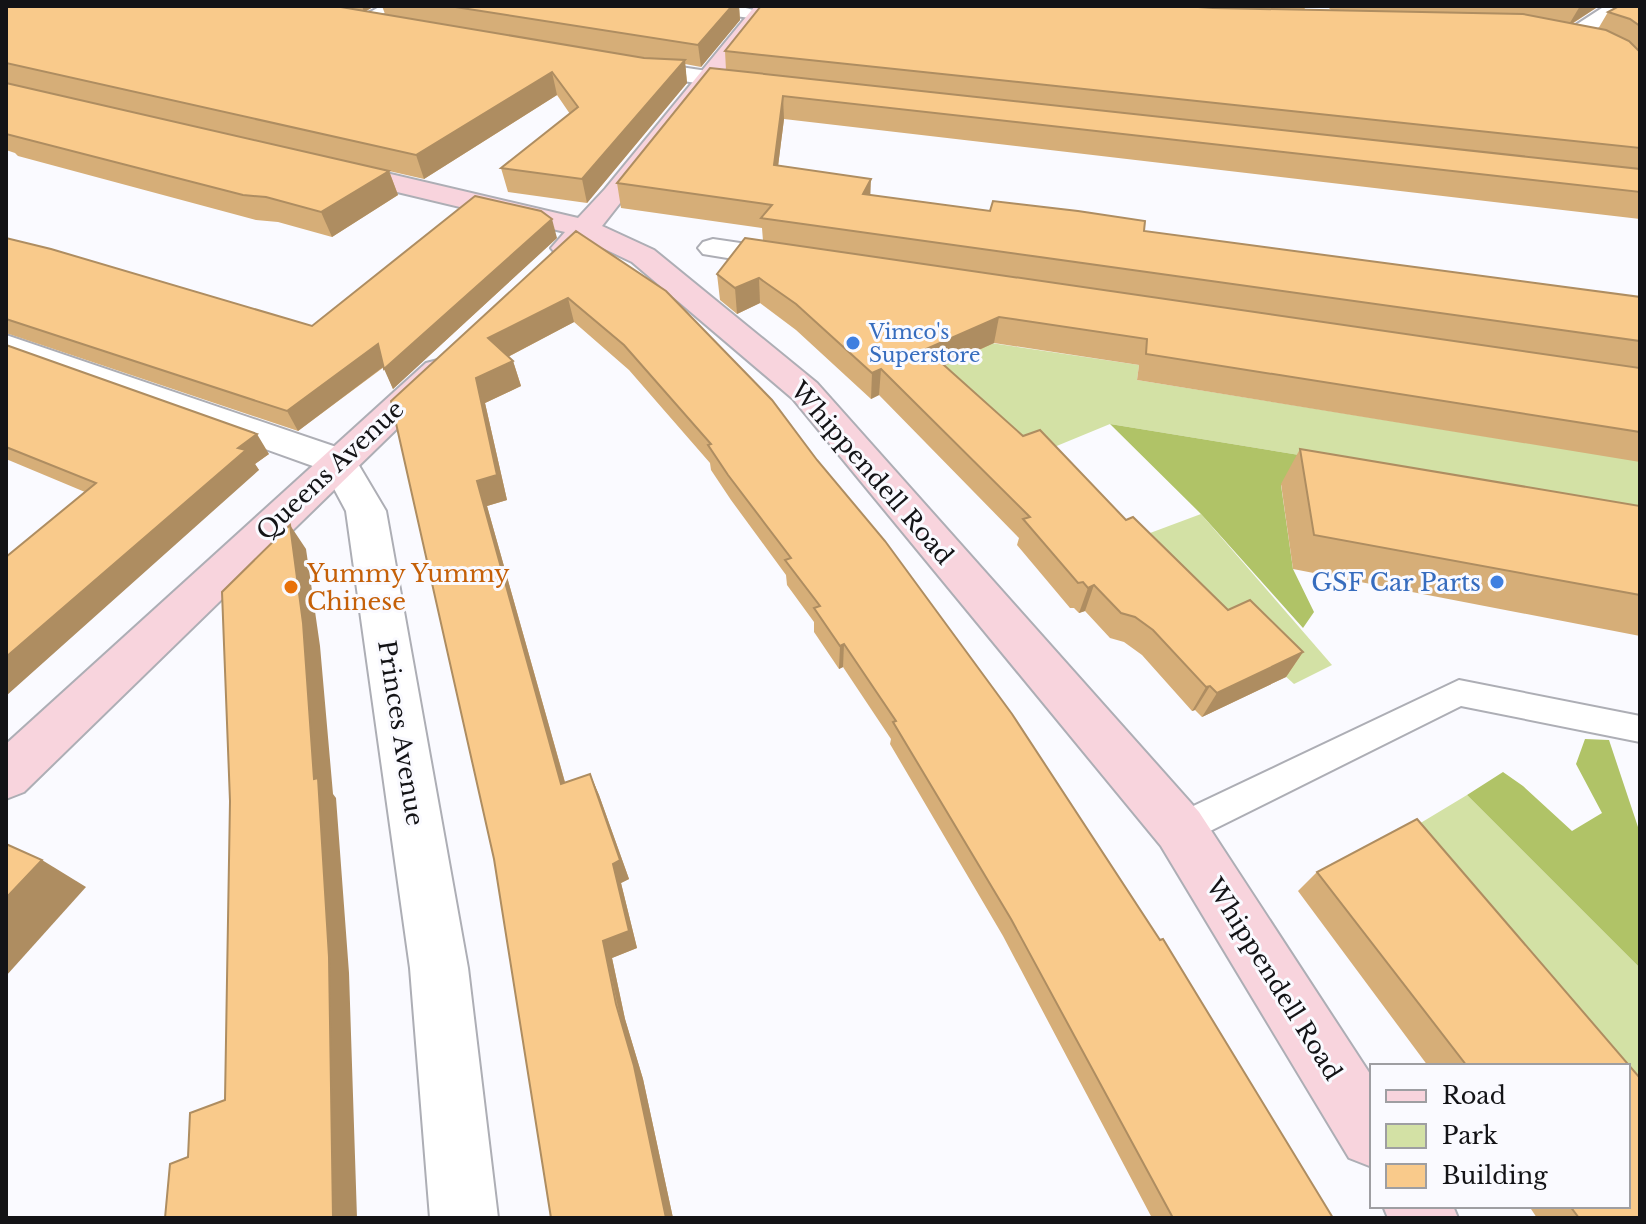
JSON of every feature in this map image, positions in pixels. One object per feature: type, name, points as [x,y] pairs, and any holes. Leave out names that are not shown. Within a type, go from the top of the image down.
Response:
[{"type":"street","points":[[1572,36],[1601,14],[1627,6]]},
{"type":"street","points":[[542,274],[615,195],[761,11]]},
{"type":"street","points":[[353,20],[391,16]]},
{"type":"street","points":[[603,62],[691,73],[705,80],[785,89]]},
{"type":"street","name":"Whippendell Road","points":[[314,164],[584,228],[643,256],[805,391],[1180,829],[1370,1132]]},
{"type":"street","points":[[713,248],[823,264]]},
{"type":"street","points":[[6,345],[338,461]]},
{"type":"street","name":"Queens Avenue","points":[[6,776],[338,461],[463,347]]},
{"type":"street","name":"Princes Avenue","points":[[338,461],[366,511],[439,968],[464,1218]]},
{"type":"lane","points":[[689,6],[761,11]]},
{"type":"lane","points":[[1180,829],[1459,693],[1640,729]]},
{"type":"green space","points":[[971,340],[1139,365],[1137,380],[1640,461],[1640,514],[1110,424],[1013,464],[923,375]]},
{"type":"green space","points":[[1110,424],[1410,473],[1281,485],[1293,569],[1314,612],[1303,628],[1201,514]]},
{"type":"green space","points":[[1201,514],[1332,665],[1294,684],[1134,539]]},
{"type":"green space","points":[[1585,739],[1609,740],[1640,833],[1640,968],[1467,795],[1503,772],[1572,831],[1602,813],[1576,764]]},
{"type":"green space","points":[[1467,795],[1640,968],[1640,1132],[1630,1064],[1626,1064],[1394,839]]},
{"type":"building","points":[[6,6],[335,6],[644,58],[685,60],[582,179],[501,168],[578,107],[552,72],[416,155],[6,63]]},
{"type":"building","points":[[449,6],[732,6],[698,45]]},
{"type":"building","points":[[761,6],[1183,6],[1523,14],[1606,30],[1629,41],[1640,52],[1640,148],[725,51]]},
{"type":"building","points":[[1619,6],[1640,6],[1640,26],[1630,19],[1608,12]]},
{"type":"building","points":[[710,68],[1640,169],[1640,192],[783,96],[774,165],[871,179],[863,194],[990,211],[993,201],[1078,211],[1145,221],[1144,231],[1640,297],[1640,341],[761,218],[772,205],[617,183]]},
{"type":"building","points":[[6,83],[389,171],[321,212],[266,197],[243,195],[6,134]]},
{"type":"building","points":[[475,196],[541,211],[552,219],[384,369],[378,344],[287,411],[6,319],[6,238],[312,326]]},
{"type":"building","points":[[576,231],[666,291],[772,400],[817,460],[885,541],[1012,714],[1160,940],[1163,939],[1333,1218],[1173,1218],[1011,919],[893,722],[896,721],[844,644],[840,646],[814,608],[820,606],[785,560],[791,558],[728,475],[708,445],[711,444],[624,345],[568,298],[488,338],[513,361],[476,378],[497,475],[477,481],[561,784],[590,774],[620,860],[613,864],[629,931],[603,941],[616,1004],[634,1066],[666,1218],[551,1218],[494,859],[391,401]]},
{"type":"building","points":[[745,238],[1640,368],[1640,432],[1146,354],[1147,339],[999,317],[926,349],[1023,436],[1040,430],[1126,520],[1133,517],[1228,610],[1250,600],[1303,652],[1217,693],[1210,686],[1206,687],[1153,630],[1135,617],[1121,613],[1094,585],[1088,588],[1083,582],[1078,583],[1023,519],[1030,517],[881,369],[872,373],[796,304],[759,278],[735,288],[717,274]]},
{"type":"building","points":[[6,345],[257,434],[238,448],[246,450],[6,657],[6,557],[96,483],[6,447]]},
{"type":"building","points":[[1300,449],[1640,506],[1640,595],[1314,535]]},
{"type":"building","points":[[290,525],[303,623],[314,779],[318,778],[329,957],[333,1218],[165,1218],[170,1164],[188,1157],[190,1113],[225,1100],[230,801],[222,592]]},
{"type":"building","points":[[1417,819],[1628,1064],[1465,1064],[1317,872]]},
{"type":"building","points":[[6,844],[42,860],[6,898]]},
{"type":"building","points":[[1630,1066],[1640,1078],[1640,1218],[1579,1218],[1572,1208],[1630,1208]]},
{"type":"place","name":"Vimco's Superstore","points":[[853,343]]},
{"type":"place","name":"GSF Car Parts","points":[[1497,582]]},
{"type":"place","name":"Yummy Yummy Chinese","points":[[291,587]]}]
